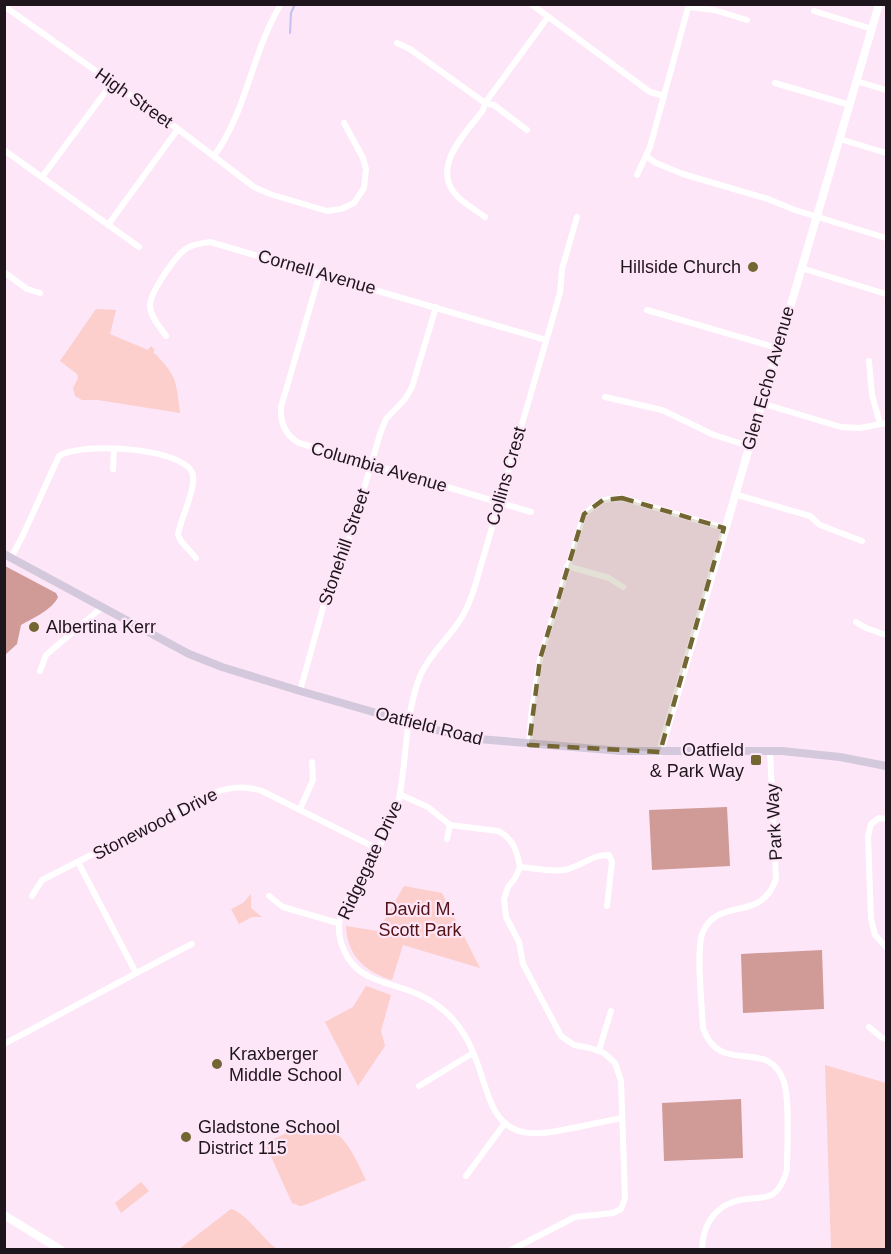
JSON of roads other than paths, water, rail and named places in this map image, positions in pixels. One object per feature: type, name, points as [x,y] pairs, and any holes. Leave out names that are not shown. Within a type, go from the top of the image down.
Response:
[{"type":"main road","name":"Oatfield Road","points":[[8,556],[189,654],[222,667],[300,691],[460,736],[529,745],[660,752],[811,753],[886,766]]},
{"type":"street","points":[[214,156],[230,130],[281,4]]},
{"type":"street","points":[[531,4],[650,92],[664,96]]},
{"type":"street","name":"Glen Echo Avenue","points":[[660,752],[879,4]]},
{"type":"street","name":"High Street","points":[[4,6],[262,191],[327,211],[341,209],[354,202],[364,188],[366,169],[363,158],[344,123]]},
{"type":"street","points":[[637,175],[650,147],[689,6],[714,10],[747,20]]},
{"type":"street","points":[[814,11],[872,29]]},
{"type":"street","points":[[485,217],[454,193],[446,172],[452,151],[548,17]]},
{"type":"street","points":[[398,43],[410,49],[485,103],[494,105],[527,130]]},
{"type":"street","points":[[856,81],[886,90]]},
{"type":"street","points":[[42,177],[112,83]]},
{"type":"street","points":[[775,83],[850,105]]},
{"type":"street","points":[[108,225],[178,129]]},
{"type":"street","points":[[840,139],[886,153]]},
{"type":"street","points":[[4,150],[139,247]]},
{"type":"street","points":[[646,156],[666,167],[886,238]]},
{"type":"street","name":"Collins Crest","points":[[408,722],[422,674],[436,650],[459,621],[471,599],[560,293],[562,269],[577,217]]},
{"type":"street","name":"Cornell Avenue","points":[[166,336],[152,315],[150,305],[153,293],[186,249],[210,242],[546,340]]},
{"type":"street","points":[[801,268],[886,294]]},
{"type":"street","points":[[4,272],[27,289],[40,293]]},
{"type":"street","name":"Columbia Avenue","points":[[320,273],[281,407],[282,423],[288,435],[299,443],[531,512]]},
{"type":"street","name":"Stonehill Street","points":[[300,691],[326,597],[340,570],[383,425],[412,387],[436,307]]},
{"type":"street","points":[[647,310],[777,348]]},
{"type":"street","points":[[761,403],[842,427],[860,428],[883,423],[872,395],[869,361]]},
{"type":"street","points":[[605,397],[662,410],[714,435],[748,446]]},
{"type":"street","points":[[8,556],[23,535],[59,456],[79,449],[114,449],[139,450],[160,455],[182,463],[190,470],[194,482],[178,535],[196,558]]},
{"type":"street","points":[[113,469],[114,449]]},
{"type":"street","points":[[734,494],[810,516],[820,525],[862,541]]},
{"type":"street","points":[[529,745],[540,659],[584,513],[603,500],[622,498],[724,528]]},
{"type":"street","points":[[567,566],[609,578],[623,588]]},
{"type":"street","points":[[40,671],[46,655],[101,608]]},
{"type":"street","points":[[856,622],[886,635]]},
{"type":"street","name":"Ridgegate Drive","points":[[408,722],[401,795],[378,849],[351,891],[338,923],[342,946],[357,969],[378,982],[412,991],[437,1005],[458,1025],[474,1053],[493,1107],[506,1123]]},
{"type":"street","name":"Park Way","points":[[702,1250],[706,1226],[716,1213],[733,1202],[756,1200],[771,1195],[784,1181],[787,1170],[786,1093],[782,1077],[765,1059],[756,1056],[732,1056],[719,1052],[706,1039],[703,1028],[700,948],[702,933],[711,920],[718,915],[759,903],[770,892],[776,879],[770,751]]},
{"type":"street","points":[[300,809],[314,780],[312,762]]},
{"type":"street","name":"Stonewood Drive","points":[[136,973],[78,862],[207,796],[230,787],[256,789],[378,849]]},
{"type":"street","points":[[401,795],[428,807],[450,825],[488,829],[505,834],[512,842],[520,867],[508,887],[504,899],[504,911],[519,942],[523,963],[561,1036],[574,1045],[599,1050],[610,1057],[619,1071],[625,1198],[621,1209],[613,1213],[575,1217],[511,1250]]},
{"type":"street","points":[[886,819],[879,818],[871,824],[868,836],[872,927],[886,947]]},
{"type":"street","points":[[447,839],[450,825]]},
{"type":"street","points":[[520,867],[561,871],[600,855],[609,855],[612,862],[607,906]]},
{"type":"street","points":[[32,896],[42,880],[78,862]]},
{"type":"street","points":[[269,896],[283,907],[338,923]]},
{"type":"street","points":[[4,1044],[192,944]]},
{"type":"street","points":[[599,1050],[611,1011]]},
{"type":"street","points":[[869,1028],[886,1039]]},
{"type":"street","points":[[420,1086],[474,1053]]},
{"type":"street","points":[[466,1176],[506,1123],[521,1132],[539,1134],[622,1118]]},
{"type":"street","points":[[4,1215],[61,1250]]},
{"type":"waterway","points":[[290,33],[291,13],[295,4]]},
{"type":"place","name":"Hillside Church","points":[[753,267]]},
{"type":"place","name":"Albertina Kerr","points":[[34,627]]},
{"type":"place","name":"Oatfield & Park Way","points":[[756,760]]},
{"type":"place","name":"Kraxberger Middle School","points":[[217,1064]]},
{"type":"place","name":"Gladstone School District 115","points":[[186,1137]]},
{"type":"park label","name":"David M. Scott Park","points":[[420,919]]}]
